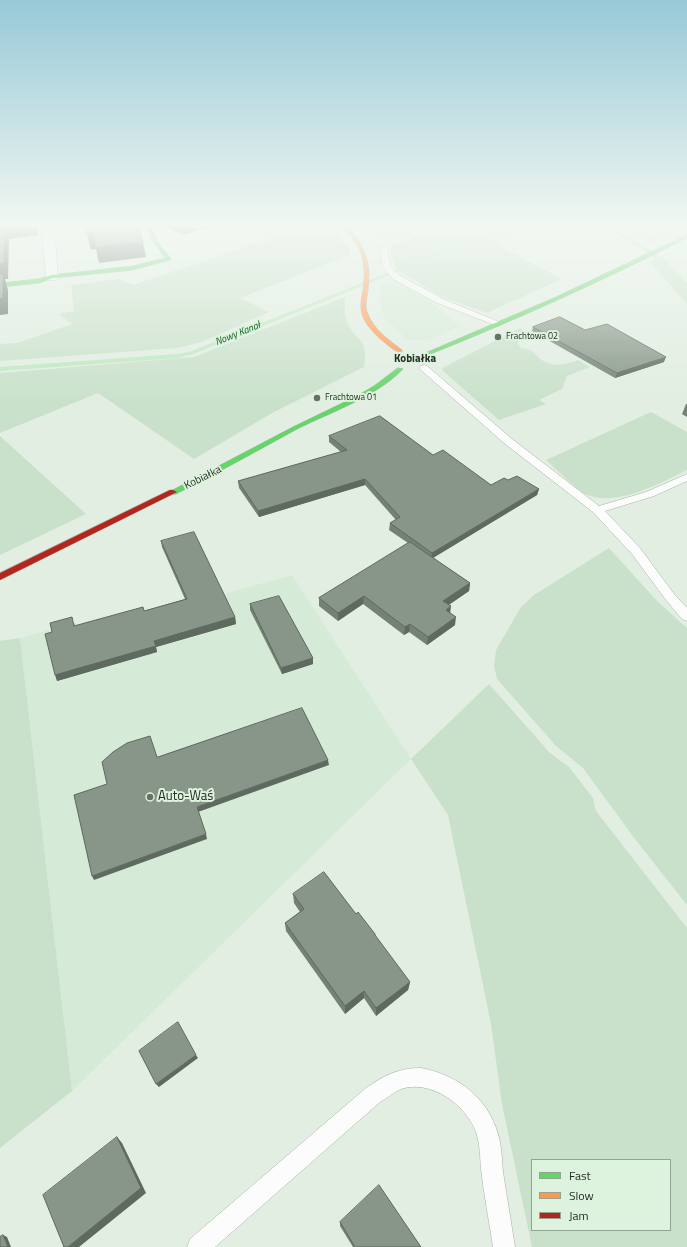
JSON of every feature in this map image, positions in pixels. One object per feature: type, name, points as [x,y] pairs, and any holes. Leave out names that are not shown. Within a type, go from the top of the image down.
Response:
[{"type":"street","points":[[366,285],[363,305],[367,318],[397,354],[412,369],[432,361],[430,357],[423,352],[470,337],[582,285]]},
{"type":"street","name":"Kobiałka","points":[[0,577],[236,462],[295,428],[412,369]]},
{"type":"lane","points":[[412,285],[440,301],[498,323]]},
{"type":"lane","points":[[412,369],[597,510],[636,551],[673,602],[687,616]]},
{"type":"lane","points":[[597,510],[650,494],[687,477]]},
{"type":"lane","points":[[198,1247],[373,1095],[389,1084],[408,1078],[427,1078],[446,1084],[463,1097],[477,1113],[487,1133],[504,1247]]},
{"type":"shaded area","points":[[71,285],[273,285],[240,298],[269,312],[202,342],[177,348],[0,361],[0,344],[17,343],[72,324],[58,314],[74,311]]},
{"type":"shaded area","points":[[381,285],[404,285],[429,300],[460,326],[428,340],[408,340],[386,320],[379,304]]},
{"type":"shaded area","points":[[422,285],[548,285],[487,313],[440,296]]},
{"type":"shaded area","points":[[670,285],[687,285],[687,304]]},
{"type":"shaded area","points":[[345,297],[345,313],[347,322],[365,350],[364,367],[274,412],[194,459],[98,393],[0,433],[0,373],[194,357]]},
{"type":"shaded area","points":[[520,328],[535,336],[517,342],[518,345],[521,348],[532,351],[544,361],[558,365],[578,360],[590,367],[567,376],[562,389],[539,400],[546,404],[499,420],[442,370],[444,367]]},
{"type":"shaded area","points":[[651,412],[687,432],[687,470],[638,492],[624,496],[597,498],[585,494],[546,460]]},
{"type":"shaded area","points":[[0,436],[86,514],[0,555]]},
{"type":"shaded area","points":[[609,548],[658,602],[687,628],[687,905],[635,839],[583,768],[556,746],[497,679],[494,666],[496,650],[521,607],[534,595]]},
{"type":"shaded area","points":[[292,575],[411,759],[72,1091],[20,638],[76,623],[78,632],[145,616]]},
{"type":"shaded area","points":[[20,638],[72,1091],[0,1148],[0,641]]},
{"type":"shaded area","points":[[489,684],[550,753],[569,767],[593,798],[596,811],[687,928],[687,1247],[532,1247],[502,1104],[491,1024],[448,815],[411,759]]},
{"type":"building","points":[[0,285],[3,285],[3,298],[0,299]]},
{"type":"building","points":[[560,317],[585,330],[607,324],[666,357],[617,373],[533,327]]},
{"type":"building","points":[[380,416],[433,455],[443,450],[491,485],[504,478],[508,480],[517,476],[539,489],[432,553],[390,523],[400,517],[365,479],[258,511],[238,481],[347,450],[329,436]]},
{"type":"building","points":[[194,532],[235,617],[154,641],[156,646],[55,675],[45,634],[52,632],[50,623],[72,617],[74,626],[143,607],[144,611],[187,599],[161,541]]},
{"type":"building","points":[[410,542],[470,583],[443,601],[451,606],[446,610],[456,617],[428,637],[410,624],[405,627],[364,596],[338,613],[319,598]]},
{"type":"building","points":[[279,596],[313,658],[281,668],[250,604]]},
{"type":"building","points":[[302,708],[328,760],[197,807],[206,834],[92,876],[74,795],[107,784],[102,762],[113,752],[127,743],[150,736],[157,757]]},
{"type":"building","points":[[324,872],[356,914],[358,912],[410,982],[376,1008],[364,991],[345,1006],[285,923],[304,909],[293,894]]},
{"type":"building","points":[[178,1022],[196,1055],[156,1084],[139,1051]]},
{"type":"building","points":[[117,1137],[141,1188],[68,1247],[64,1247],[43,1195]]},
{"type":"building","points":[[379,1185],[421,1247],[355,1247],[340,1222]]},
{"type":"building","points":[[3,1235],[8,1247],[0,1247],[0,1237]]},
{"type":"waterway","name":"Nowy Kanał","points":[[0,369],[177,356],[191,353],[361,285]]},
{"type":"waterway","name":"Nowy Kanał","points":[[683,285],[687,289]]},
{"type":"traffic: fast","points":[[426,354],[492,327],[586,285]]},
{"type":"traffic: fast","points":[[173,492],[235,461],[295,428],[359,397],[376,387],[400,369]]},
{"type":"traffic: slow","points":[[365,285],[363,310],[367,319],[384,339],[400,351]]},
{"type":"traffic: jam","points":[[0,577],[173,492]]},
{"type":"place","name":"Frachtowa 02","points":[[498,337]]},
{"type":"place","name":"Frachtowa 01","points":[[317,398]]},
{"type":"place","name":"Auto-Waś","points":[[150,797]]},
{"type":"district","name":"Kobiałka","points":[[415,359]]}]
